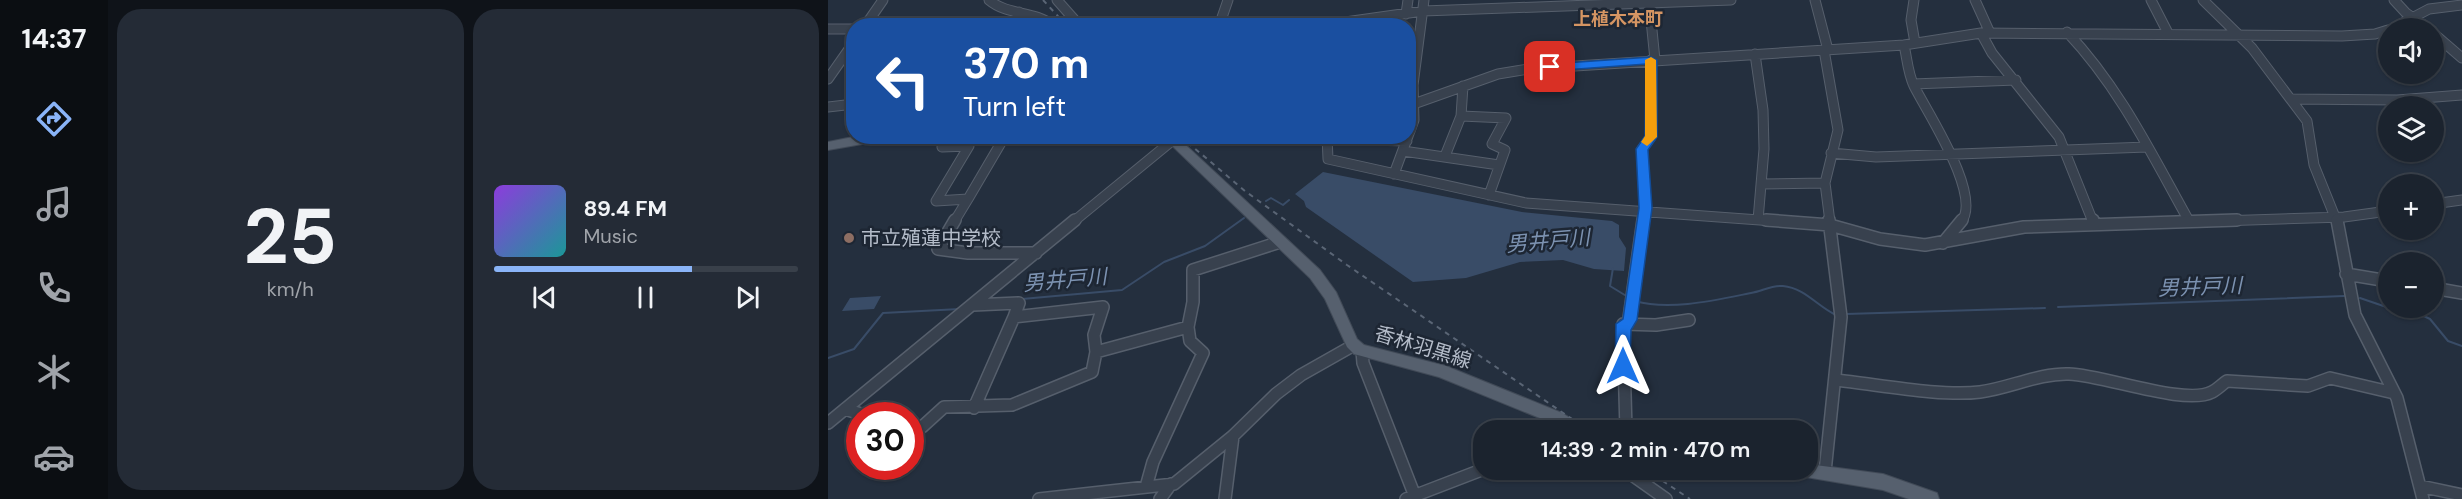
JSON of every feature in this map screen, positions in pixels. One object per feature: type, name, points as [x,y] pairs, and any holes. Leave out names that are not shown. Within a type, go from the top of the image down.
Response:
[{"type":"main road","points":[[828,146],[846,143]]},
{"type":"main road","name":"香林羽黒線","points":[[1178,144],[1315,274],[1327,289],[1358,348],[1441,371],[1560,420]]},
{"type":"main road","points":[[1818,471],[1883,482],[1931,499]]},
{"type":"street","points":[[871,18],[883,0]]},
{"type":"street","points":[[989,0],[997,7],[1045,18]]},
{"type":"street","points":[[1057,0],[1073,18]]},
{"type":"street","points":[[1222,18],[1228,0]]},
{"type":"street","points":[[1406,14],[1408,0]]},
{"type":"street","points":[[1416,63],[1424,0]]},
{"type":"street","points":[[1386,18],[1423,11],[1497,4],[1731,0]]},
{"type":"street","points":[[1815,0],[1826,50],[1838,130],[1838,138],[1826,166],[1825,183],[1841,317],[1825,472]]},
{"type":"street","points":[[1914,0],[1911,20],[1915,43]]},
{"type":"street","points":[[1975,0],[1992,53],[2016,80],[2059,137],[2094,224]]},
{"type":"street","points":[[2151,0],[2168,33]]},
{"type":"street","points":[[2203,0],[2239,36],[2293,99],[2307,121],[2314,165],[2336,217],[2357,323],[2394,393],[2421,493],[2462,495]]},
{"type":"street","points":[[2394,0],[2413,18],[2429,9],[2462,5]]},
{"type":"street","points":[[1628,325],[1644,212],[1642,149],[1651,137],[1653,60],[1649,1]]},
{"type":"street","points":[[1016,18],[1019,12]]},
{"type":"street","points":[[828,29],[846,29]]},
{"type":"street","points":[[2067,32],[2107,75],[2189,221]]},
{"type":"street","points":[[1416,103],[1498,74],[1528,69],[1904,45],[1986,33],[2168,33],[2239,36],[2342,36],[2378,33]]},
{"type":"street","points":[[2444,42],[2462,58]]},
{"type":"street","points":[[1904,45],[1913,84],[1934,119],[1965,191],[1964,218],[1943,243]]},
{"type":"street","points":[[828,79],[846,53]]},
{"type":"street","points":[[1755,54],[1764,110],[1758,220]]},
{"type":"street","points":[[1913,84],[2016,80]]},
{"type":"street","points":[[1445,156],[1461,116],[1463,86]]},
{"type":"street","points":[[2293,99],[2397,100],[2462,95]]},
{"type":"street","points":[[828,107],[846,104]]},
{"type":"street","points":[[1461,116],[1506,118],[1492,144],[1505,150],[1490,195]]},
{"type":"street","points":[[944,144],[942,147],[969,146],[936,201],[968,199]]},
{"type":"street","points":[[1000,144],[938,249],[968,253],[1036,253]]},
{"type":"street","points":[[828,423],[1165,144]]},
{"type":"street","points":[[1327,144],[1328,159],[1526,203],[1830,225],[1880,239],[1925,245],[2024,227],[2336,217],[2378,212]]},
{"type":"street","points":[[1393,144],[1499,165]]},
{"type":"street","points":[[1394,174],[1405,146]]},
{"type":"street","points":[[1831,153],[1876,157],[2147,147]]},
{"type":"street","points":[[1761,184],[1825,183]]},
{"type":"street","points":[[2444,202],[2462,200]]},
{"type":"street","points":[[1146,487],[1153,462],[1203,353],[1190,341],[1188,327],[1193,302],[1193,270],[1280,242]]},
{"type":"street","points":[[2346,274],[2378,279]]},
{"type":"street","points":[[2444,290],[2462,293]]},
{"type":"street","points":[[973,305],[1019,303],[974,408]]},
{"type":"street","points":[[924,425],[944,407],[974,408],[1012,405],[1092,372],[1096,352],[1094,335],[1103,307],[1014,316]]},
{"type":"street","points":[[1626,420],[1623,324],[1689,320]]},
{"type":"street","points":[[1096,352],[1188,327]]},
{"type":"street","points":[[1160,499],[1172,484],[1233,436],[1276,394],[1301,375],[1358,348],[1412,498],[1473,473]]},
{"type":"street","points":[[1835,380],[1927,390],[1979,392],[2049,376],[2070,374],[2142,386],[2170,395],[2211,393],[2227,381],[2308,386],[2330,378],[2394,393]]},
{"type":"street","points":[[1225,499],[1234,444],[1233,436]]},
{"type":"street","points":[[1639,480],[1666,499]]},
{"type":"street","points":[[1039,499],[1172,484]]},
{"type":"water","points":[[1323,172],[1522,212],[1612,221],[1619,225],[1619,237],[1626,248],[1624,271],[1594,269],[1563,260],[1520,262],[1466,278],[1413,282],[1306,207],[1304,201],[1295,194]]},
{"type":"water","points":[[881,296],[874,309],[842,311],[850,298]]},
{"type":"waterway","name":"男井戸川","points":[[1266,201],[1271,198],[1283,205],[1289,200]]},
{"type":"waterway","name":"男井戸川","points":[[1022,299],[1122,290],[1164,262],[1205,246],[1244,218]]},
{"type":"waterway","name":"男井戸川","points":[[1613,268],[1610,286],[1628,297]]},
{"type":"waterway","name":"男井戸川","points":[[1635,301],[1678,305],[1723,299],[1783,286],[1798,290],[1836,315]]},
{"type":"waterway","name":"男井戸川","points":[[2058,307],[2344,296]]},
{"type":"waterway","name":"男井戸川","points":[[2360,298],[2398,311],[2413,311],[2430,319],[2448,341],[2462,346]]},
{"type":"waterway","name":"男井戸川","points":[[1846,314],[2045,308]]},
{"type":"waterway","name":"男井戸川","points":[[828,358],[854,349],[883,313],[960,309]]},
{"type":"railway","points":[[1043,0],[1060,18]]},
{"type":"railway","points":[[1189,144],[1245,191],[1347,265],[1573,420]]},
{"type":"railway","points":[[1661,480],[1690,499]]},
{"type":"slow traffic","points":[[1647,142],[1651,137],[1651,60]]},
{"type":"place","name":"市立殖蓮中学校","points":[[849,238]]},
{"type":"district","name":"上植木本町","points":[[1618,19]]},
{"type":"route","points":[[1550,67],[1651,60],[1651,137],[1642,149],[1645,208],[1630,320],[1628,325],[1623,324],[1623,366]]}]
